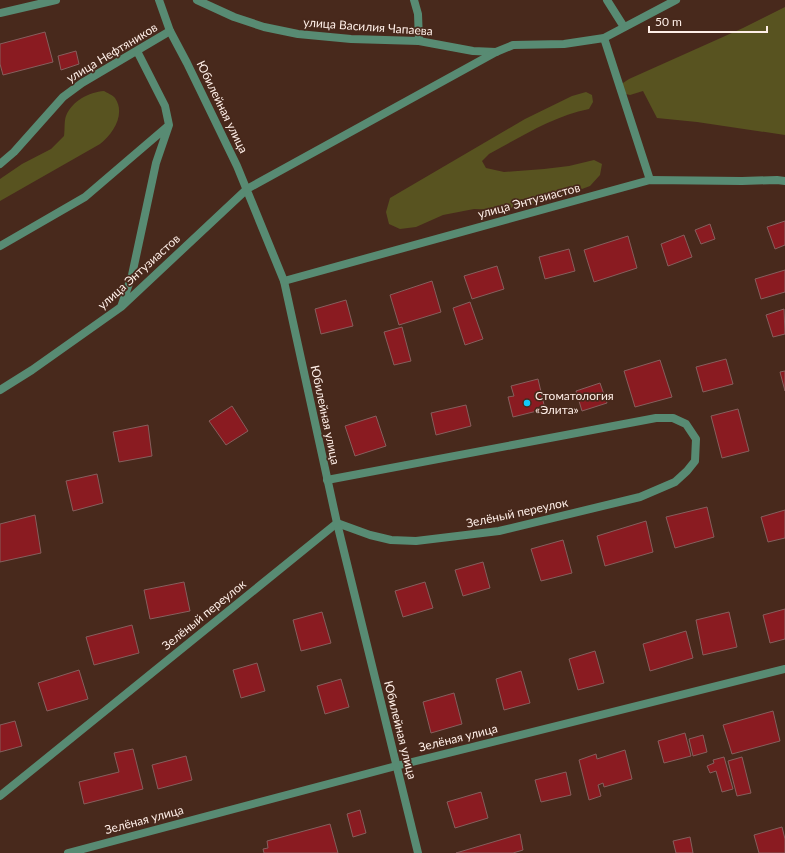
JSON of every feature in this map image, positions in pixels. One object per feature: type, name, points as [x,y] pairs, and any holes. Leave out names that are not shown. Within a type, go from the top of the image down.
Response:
[{"type":"street","points":[[0,13],[56,0]]},
{"type":"street","name":"Юбилейная улица","points":[[159,0],[170,31],[237,166],[284,281],[337,523],[418,853]]},
{"type":"street","name":"улица Василия Чапаева","points":[[197,0],[234,17],[264,27],[298,34],[351,39],[419,41],[473,51],[496,52]]},
{"type":"street","points":[[414,0],[418,14],[419,41]]},
{"type":"street","points":[[607,0],[624,27]]},
{"type":"street","name":"улица Василия Чапаева","points":[[247,189],[496,52],[513,45],[564,44],[604,38],[658,11],[676,0]]},
{"type":"street","name":"улица Нефтяников","points":[[0,164],[14,152],[63,97],[82,83],[170,31]]},
{"type":"street","points":[[604,38],[650,180]]},
{"type":"street","points":[[121,307],[132,275],[156,163],[169,125],[165,106],[137,51]]},
{"type":"street","points":[[0,246],[86,197],[169,125]]},
{"type":"street","name":"улица Энтузиастов","points":[[284,281],[650,180],[785,181]]},
{"type":"street","name":"улица Энтузиастов","points":[[0,390],[32,370],[121,307],[247,189]]},
{"type":"street","name":"Зелёный переулок","points":[[0,796],[337,523],[370,535],[391,540],[416,541],[499,531],[640,497],[674,482],[695,462],[696,439],[686,424],[673,418],[656,418],[327,480]]},
{"type":"street","name":"Зелёная улица","points":[[68,853],[396,766],[785,669]]},
{"type":"shaded area","points":[[785,7],[785,135],[697,122],[657,118],[643,91],[630,95],[622,93],[620,88],[623,83],[629,79],[743,28]]},
{"type":"shaded area","points":[[104,91],[115,98],[119,111],[119,117],[105,140],[0,201],[0,179],[22,164],[51,149],[64,136],[65,118],[72,106],[87,95]]},
{"type":"shaded area","points":[[586,92],[592,95],[593,102],[589,109],[576,112],[550,122],[489,154],[482,161],[486,168],[504,172],[569,166],[594,160],[602,164],[600,175],[590,186],[558,198],[501,210],[474,209],[443,215],[416,227],[400,229],[389,224],[386,212],[390,198],[525,119],[572,96]]},
{"type":"building","points":[[45,32],[53,62],[3,75],[0,64],[0,44]]},
{"type":"building","points":[[76,51],[79,64],[61,70],[58,56]]},
{"type":"building","points":[[785,221],[785,245],[775,249],[767,227]]},
{"type":"building","points":[[710,224],[715,239],[701,244],[695,230]]},
{"type":"building","points":[[684,235],[692,257],[668,266],[661,244]]},
{"type":"building","points":[[628,236],[637,268],[594,282],[584,250]]},
{"type":"building","points":[[569,249],[575,271],[545,279],[539,257]]},
{"type":"building","points":[[497,266],[504,289],[472,299],[464,276]]},
{"type":"building","points":[[785,270],[785,292],[761,299],[755,279]]},
{"type":"building","points":[[432,281],[441,312],[399,325],[390,295]]},
{"type":"building","points":[[346,300],[353,326],[321,334],[315,309]]},
{"type":"building","points":[[470,302],[483,339],[465,345],[453,308]]},
{"type":"building","points":[[784,309],[785,334],[773,337],[766,315]]},
{"type":"building","points":[[402,327],[411,361],[394,365],[384,332]]},
{"type":"building","points":[[726,359],[733,384],[703,392],[696,367]]},
{"type":"building","points":[[660,360],[672,397],[635,407],[624,371]]},
{"type":"building","points":[[785,371],[785,391],[780,372]]},
{"type":"building","name":"Стоматология «Элита»","points":[[538,379],[545,409],[513,417],[508,397],[514,396],[511,386]]},
{"type":"building","points":[[600,383],[607,403],[582,411],[576,391]]},
{"type":"building","points":[[466,405],[471,426],[436,435],[431,413]]},
{"type":"building","points":[[232,406],[248,431],[226,445],[209,421]]},
{"type":"building","points":[[738,409],[749,451],[722,458],[711,416]]},
{"type":"building","points":[[376,416],[386,446],[355,456],[345,426]]},
{"type":"building","points":[[148,425],[152,456],[119,462],[113,432]]},
{"type":"building","points":[[97,474],[103,503],[73,511],[66,481]]},
{"type":"building","points":[[707,507],[714,537],[675,548],[666,517]]},
{"type":"building","points":[[785,510],[785,538],[768,542],[761,517]]},
{"type":"building","points":[[35,515],[41,553],[0,562],[0,524]]},
{"type":"building","points":[[646,521],[653,552],[605,566],[597,536]]},
{"type":"building","points":[[563,540],[572,573],[541,581],[531,549]]},
{"type":"building","points":[[483,562],[490,588],[463,596],[455,570]]},
{"type":"building","points":[[184,582],[190,611],[150,619],[144,590]]},
{"type":"building","points":[[425,582],[433,608],[403,617],[395,591]]},
{"type":"building","points":[[785,609],[785,639],[770,643],[763,615]]},
{"type":"building","points":[[322,612],[331,643],[301,651],[293,620]]},
{"type":"building","points":[[729,612],[737,647],[703,655],[696,620]]},
{"type":"building","points":[[132,625],[139,653],[94,665],[86,637]]},
{"type":"building","points":[[686,631],[693,658],[650,671],[643,644]]},
{"type":"building","points":[[595,651],[604,683],[578,690],[569,659]]},
{"type":"building","points":[[257,663],[265,691],[241,698],[233,670]]},
{"type":"building","points":[[79,670],[88,699],[47,711],[38,683]]},
{"type":"building","points":[[521,671],[530,703],[504,710],[496,679]]},
{"type":"building","points":[[341,679],[349,707],[325,714],[317,686]]},
{"type":"building","points":[[454,693],[462,724],[431,733],[423,702]]},
{"type":"building","points":[[773,711],[780,741],[732,754],[723,725]]},
{"type":"building","points":[[15,721],[22,746],[0,752],[0,725]]},
{"type":"building","points":[[685,733],[691,756],[664,763],[658,741]]},
{"type":"building","points":[[703,735],[707,752],[693,756],[689,739]]},
{"type":"building","points":[[133,749],[143,789],[84,804],[79,782],[119,772],[114,753]]},
{"type":"building","points":[[625,750],[632,779],[604,787],[603,783],[598,785],[601,796],[589,800],[579,760],[596,754],[597,759]]},
{"type":"building","points":[[186,756],[192,780],[158,789],[152,765]]},
{"type":"building","points":[[724,757],[733,789],[722,792],[716,771],[710,773],[707,766],[714,763],[713,760]]},
{"type":"building","points":[[742,757],[751,793],[737,796],[728,761]]},
{"type":"building","points":[[566,772],[571,795],[541,802],[535,780]]},
{"type":"building","points":[[481,792],[488,818],[455,828],[447,802]]},
{"type":"building","points":[[360,810],[366,833],[353,837],[347,814]]},
{"type":"building","points":[[330,824],[338,853],[264,853],[263,849],[268,848],[267,841]]},
{"type":"building","points":[[782,827],[785,839],[785,853],[759,853],[754,835]]},
{"type":"building","points":[[520,834],[523,850],[513,853],[456,853]]},
{"type":"building","points":[[690,837],[693,853],[676,853],[673,841]]},
{"type":"place","name":"Стоматология «Элита»","points":[[527,403]]}]
